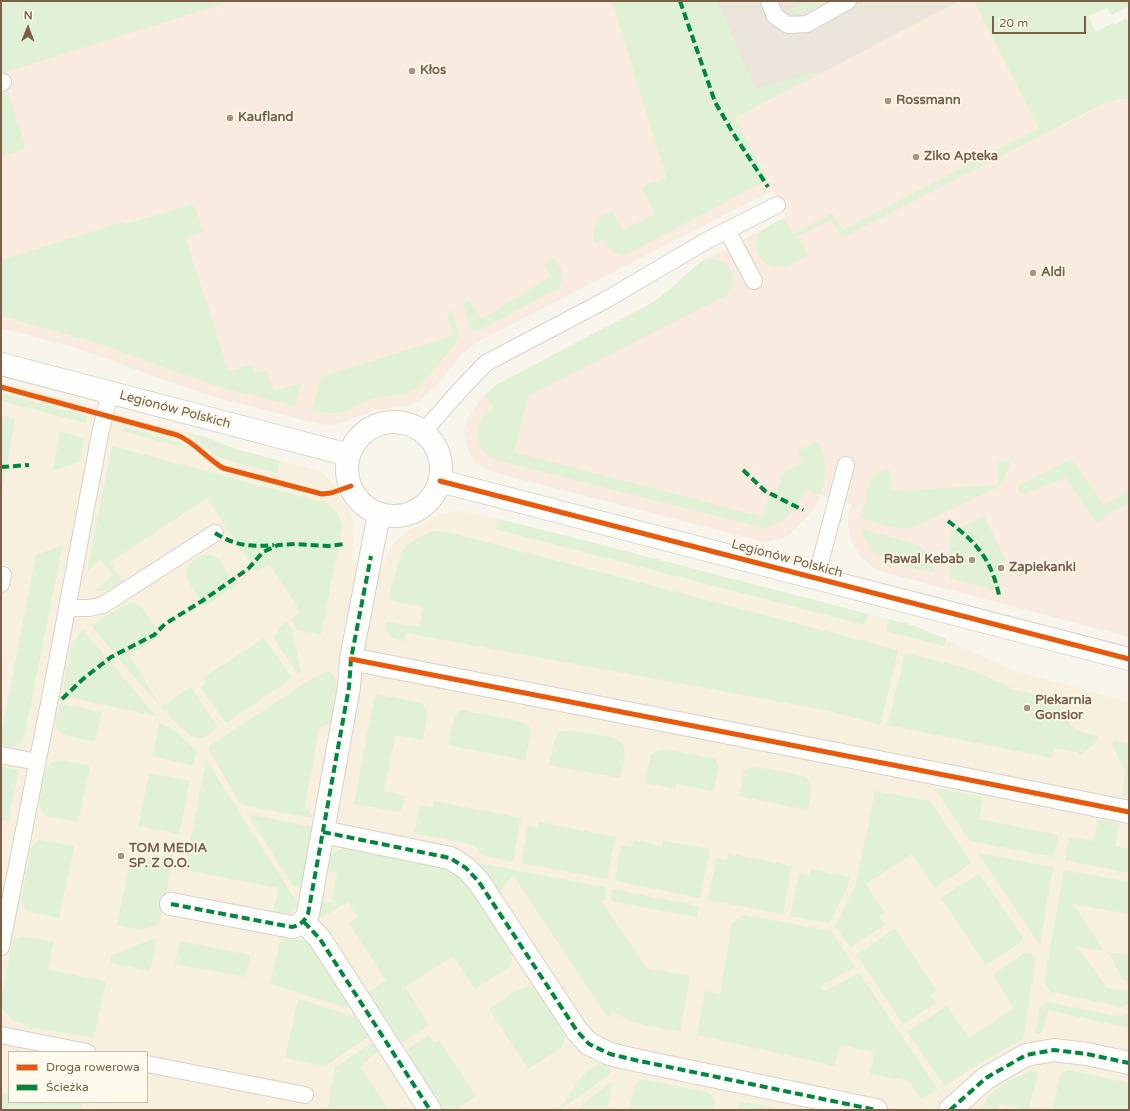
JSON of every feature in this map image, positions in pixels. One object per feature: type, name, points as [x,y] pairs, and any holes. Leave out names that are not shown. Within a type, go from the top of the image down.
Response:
[{"type":"street","name":"Legionów Polskich","points":[[1,364],[349,455]]},
{"type":"street","points":[[395,422],[410,424],[423,432],[433,442],[439,454],[441,467],[440,481],[434,495],[423,506],[410,513],[395,516],[379,514],[368,508],[359,500],[351,486],[347,467],[349,455],[356,442],[367,431],[380,424],[395,422]]},
{"type":"street","name":"Legionów Polskich","points":[[440,481],[1129,660]]},
{"type":"street","points":[[171,904],[292,927],[298,926],[304,922],[308,914],[349,687],[351,659],[379,514]]},
{"type":"street","points":[[351,659],[1129,812]]},
{"type":"street","points":[[323,832],[450,858],[466,868],[479,882],[576,1031],[589,1044],[610,1054],[635,1060],[876,1110]]},
{"type":"street","points":[[304,922],[320,939],[430,1110]]},
{"type":"street","points":[[950,1110],[986,1078],[1026,1055],[1054,1050],[1086,1054],[1129,1063]]},
{"type":"lane","points":[[769,1],[775,16],[788,25],[807,24],[848,1]]},
{"type":"lane","points":[[423,432],[460,389],[486,363],[604,301],[706,241],[777,205]]},
{"type":"lane","points":[[727,230],[754,281]]},
{"type":"lane","points":[[1,947],[100,434],[110,393]]},
{"type":"lane","points":[[816,578],[846,465]]},
{"type":"lane","points":[[67,608],[89,608],[103,605],[215,533]]},
{"type":"lane","points":[[1,755],[37,762]]},
{"type":"lane","points":[[1,1035],[82,1051]]},
{"type":"lane","points":[[148,1064],[305,1095]]},
{"type":"shaded area","points":[[178,1],[621,1],[735,118],[959,1],[987,1],[1054,130],[1129,91],[1129,637],[879,571],[863,558],[855,548],[850,536],[848,524],[849,511],[852,504],[820,495],[817,503],[809,515],[789,535],[781,539],[765,542],[492,472],[475,462],[467,447],[464,431],[466,423],[473,410],[485,395],[496,385],[658,299],[702,261],[786,217],[773,190],[477,342],[460,356],[436,386],[419,401],[408,406],[376,410],[343,423],[330,425],[319,424],[207,395],[73,347],[1,328],[1,36]]},
{"type":"shaded area","points":[[714,1],[959,1],[818,75],[756,92]]},
{"type":"shaded area","points":[[1,381],[202,436],[236,449],[315,470],[324,474],[334,485],[349,509],[352,518],[354,539],[352,561],[383,568],[389,550],[407,531],[438,515],[455,511],[466,512],[567,536],[915,626],[1015,671],[1129,702],[1129,1110],[1,1110]]},
{"type":"green space","points":[[1,1],[232,1],[3,73],[1,72]]},
{"type":"green space","points":[[612,1],[717,1],[756,89],[816,72],[818,75],[735,118],[768,180],[623,256],[613,252],[604,239],[595,244],[594,233],[596,224],[602,216],[612,211],[624,230],[653,215],[654,213],[642,189],[645,185],[665,179],[666,176]]},
{"type":"green space","points":[[807,1],[830,1],[809,11],[795,14],[791,11],[792,8]]},
{"type":"green space","points":[[974,1],[1129,1],[1129,6],[1111,15],[1107,8],[1088,17],[1096,32],[1113,23],[1114,25],[1126,18],[1129,24],[1129,99],[1119,99],[1103,104],[842,238],[831,219],[798,236],[808,255],[789,265],[776,267],[770,266],[764,262],[757,252],[757,239],[762,231],[774,223],[784,219],[793,234],[833,213],[842,230],[1039,128]]},
{"type":"green space","points":[[8,91],[25,146],[22,150],[1,157],[1,93]]},
{"type":"green space","points":[[194,204],[203,232],[186,239],[228,370],[231,371],[251,365],[254,373],[267,370],[274,391],[301,383],[295,406],[219,387],[94,342],[1,316],[1,260],[123,222],[127,224]]},
{"type":"green space","points":[[553,258],[559,267],[563,278],[563,281],[558,289],[478,331],[472,332],[463,303],[469,300],[480,318],[483,318],[550,277],[544,264]]},
{"type":"green space","points":[[712,259],[724,263],[732,272],[733,283],[727,295],[528,396],[514,452],[763,517],[769,496],[776,495],[783,474],[804,462],[798,451],[816,442],[819,443],[825,469],[824,481],[820,495],[806,490],[799,503],[790,514],[778,523],[764,528],[496,460],[486,454],[478,440],[477,429],[479,423],[494,406],[486,399],[485,395],[496,385],[646,307],[658,299],[702,261]]},
{"type":"green space","points":[[452,310],[459,334],[455,344],[425,380],[412,391],[406,394],[371,399],[349,410],[339,413],[312,411],[321,377],[452,336],[453,334],[447,316]]},
{"type":"green space","points":[[1,393],[86,416],[86,423],[1,401]]},
{"type":"green space","points":[[1,415],[15,419],[1,498]]},
{"type":"green space","points":[[125,427],[179,442],[189,449],[121,431]]},
{"type":"green space","points":[[60,431],[84,438],[80,462],[53,471]]},
{"type":"green space","points":[[188,433],[202,436],[236,449],[280,461],[277,473],[223,459],[215,455]]},
{"type":"green space","points":[[112,446],[326,503],[332,508],[337,513],[342,526],[321,635],[298,630],[291,619],[301,612],[269,564],[256,572],[207,498],[110,562],[122,581],[110,589],[94,591],[113,575],[100,559],[87,572]]},
{"type":"green space","points":[[1012,459],[1000,486],[915,527],[895,527],[861,518],[871,478],[877,473],[886,469],[889,469],[891,472],[892,491],[998,485],[998,462]]},
{"type":"green space","points":[[1072,459],[1104,506],[1129,489],[1129,502],[1096,523],[1066,478],[1023,494],[1019,492],[1018,487],[1021,484]]},
{"type":"green space","points":[[984,516],[1007,563],[1005,562],[997,591],[950,578],[948,554],[952,531]]},
{"type":"green space","points":[[498,519],[868,614],[865,625],[495,529]]},
{"type":"green space","points":[[862,529],[916,544],[929,556],[934,573],[890,562],[880,556],[872,550],[866,541]]},
{"type":"green space","points":[[433,531],[451,533],[898,650],[880,725],[830,711],[406,633],[404,641],[395,639],[388,633],[386,622],[419,627],[423,606],[389,600],[400,559],[404,549],[410,543]]},
{"type":"green space","points":[[63,545],[24,737],[20,743],[15,746],[1,746],[1,735],[36,555]]},
{"type":"green space","points":[[206,554],[215,556],[219,559],[236,586],[205,606],[188,581],[185,572],[193,561]]},
{"type":"green space","points":[[133,603],[145,612],[160,635],[130,656],[160,706],[91,625],[122,606]]},
{"type":"green space","points":[[889,619],[915,626],[946,639],[944,646],[886,631]]},
{"type":"green space","points":[[287,622],[292,631],[301,672],[298,674],[273,637],[279,633],[277,629]]},
{"type":"green space","points":[[83,630],[156,716],[62,696],[71,647],[75,639]]},
{"type":"green space","points":[[264,638],[292,678],[226,723],[200,687],[206,683],[203,678]]},
{"type":"green space","points":[[905,653],[966,668],[1012,689],[1053,699],[1060,706],[1068,722],[1074,728],[1079,731],[1099,736],[1098,740],[1080,756],[1077,752],[1054,748],[1052,758],[887,725]]},
{"type":"green space","points":[[328,671],[333,674],[336,680],[337,694],[332,722],[319,728],[305,806],[314,818],[246,806],[239,802],[209,750],[210,746],[311,679]]},
{"type":"green space","points":[[191,687],[218,728],[204,737],[196,738],[175,722],[161,707]]},
{"type":"green space","points":[[375,694],[422,703],[428,713],[423,740],[395,735],[384,791],[405,796],[401,812],[354,804]]},
{"type":"green space","points":[[60,703],[102,712],[95,741],[72,737],[62,733],[58,729],[56,723]]},
{"type":"green space","points":[[461,710],[519,721],[529,725],[531,732],[525,760],[448,745],[454,716]]},
{"type":"green space","points":[[159,723],[169,727],[197,751],[193,766],[152,756]]},
{"type":"green space","points":[[563,731],[582,732],[605,736],[616,739],[620,742],[625,751],[625,755],[620,778],[549,765],[555,739],[558,733]]},
{"type":"green space","points":[[1114,740],[1129,744],[1129,796],[1122,795],[1125,771],[1112,744]]},
{"type":"green space","points":[[663,749],[715,759],[719,766],[714,791],[676,784],[675,789],[645,783],[650,756],[653,753]]},
{"type":"green space","points":[[59,760],[90,766],[78,822],[46,816],[40,807],[46,771],[50,764]]},
{"type":"green space","points":[[206,760],[298,904],[291,913],[284,914],[273,912],[278,888],[185,870]]},
{"type":"green space","points":[[1,766],[19,770],[8,821],[1,820]]},
{"type":"green space","points":[[757,767],[801,775],[806,778],[810,782],[812,790],[807,810],[739,796],[744,771],[749,768]]},
{"type":"green space","points":[[149,773],[190,781],[179,834],[138,826]]},
{"type":"green space","points":[[934,788],[983,797],[979,819],[1058,835],[1054,857],[970,841]]},
{"type":"green space","points":[[875,791],[930,801],[970,860],[970,864],[935,888],[912,854],[866,884],[884,912],[879,916],[885,925],[850,947],[835,926],[855,887]]},
{"type":"green space","points":[[434,801],[521,818],[513,862],[482,855],[474,845],[414,833],[420,805],[432,808]]},
{"type":"green space","points":[[253,815],[313,827],[301,887],[293,886],[250,818]]},
{"type":"green space","points":[[1098,819],[1119,824],[1115,846],[1129,849],[1129,873],[1065,860],[1069,837],[1094,841]]},
{"type":"green space","points":[[539,822],[616,837],[607,879],[521,863],[528,826],[538,828]]},
{"type":"green space","points":[[39,840],[74,846],[59,918],[27,911],[21,901],[31,848]]},
{"type":"green space","points":[[634,840],[662,846],[663,841],[710,849],[700,898],[615,881],[621,845],[632,847]]},
{"type":"green space","points":[[346,848],[443,867],[456,874],[473,894],[512,954],[512,963],[509,967],[475,989],[453,956],[405,987],[429,1025],[399,1045],[366,994],[386,980],[349,924],[358,917],[348,902],[321,918],[319,911],[319,901],[332,903],[337,873],[325,871],[329,859],[337,851]]},
{"type":"green space","points":[[728,853],[792,866],[783,914],[708,900],[716,858],[727,860]]},
{"type":"green space","points":[[978,853],[1053,867],[1040,945]]},
{"type":"green space","points":[[174,854],[160,924],[141,930],[117,925],[130,861],[138,863],[139,859]]},
{"type":"green space","points":[[479,863],[607,888],[605,900],[600,900],[647,968],[690,976],[680,1032],[631,1022],[613,1011],[609,1017],[604,1012],[513,875],[498,894]]},
{"type":"green space","points":[[811,869],[849,877],[848,887],[829,923],[790,916],[799,873],[810,876]]},
{"type":"green space","points":[[1064,870],[1129,882],[1129,914],[1073,904],[1104,951],[1077,947],[1107,988],[1129,991],[1129,1003],[1122,1007],[1051,992],[1044,983]]},
{"type":"green space","points":[[980,875],[1023,938],[1020,943],[986,965],[941,898],[975,876]]},
{"type":"green space","points":[[612,889],[699,906],[697,917],[610,901]]},
{"type":"green space","points":[[743,915],[831,931],[855,967],[820,986],[823,992],[859,973],[938,1090],[921,1099],[909,1081],[870,1074],[874,1052],[840,1045],[835,1066],[697,1035],[705,991],[720,994],[732,923]]},
{"type":"green space","points":[[895,928],[936,990],[930,995],[936,1003],[903,1024],[857,955]]},
{"type":"green space","points":[[21,936],[54,942],[48,970],[106,981],[94,1038],[28,1027],[14,1021],[2,1009],[1,1001],[12,944],[16,938]]},
{"type":"green space","points":[[157,938],[150,971],[110,963],[112,954]]},
{"type":"green space","points":[[287,938],[307,941],[314,947],[352,1009],[270,984],[279,945],[282,940]]},
{"type":"green space","points":[[180,941],[250,955],[246,977],[175,964]]},
{"type":"green space","points":[[1031,952],[1036,960],[1023,1039],[978,1064],[945,1086],[907,1032],[947,1006],[969,1038],[1014,1008],[993,975],[1024,953]]},
{"type":"green space","points":[[1108,952],[1129,955],[1129,981],[1123,980]]},
{"type":"green space","points":[[529,986],[537,989],[564,1030],[565,1037],[561,1048],[528,1069],[489,1009],[517,990]]},
{"type":"green space","points":[[298,999],[356,1017],[368,1037],[325,1066],[285,1058]]},
{"type":"green space","points":[[1047,1002],[1122,1017],[1129,1013],[1129,1028],[1048,1010],[1042,1033],[1035,1033],[1040,1007]]},
{"type":"green space","points":[[429,1035],[434,1043],[439,1040],[476,1096],[455,1110],[443,1110],[405,1051]]},
{"type":"green space","points":[[374,1041],[379,1050],[360,1067],[389,1110],[327,1110],[335,1068]]},
{"type":"green space","points":[[604,1064],[611,1072],[609,1075],[559,1110],[583,1075],[596,1066]]},
{"type":"green space","points":[[1069,1070],[1129,1083],[1129,1110],[1052,1110],[1061,1073],[1062,1071]]},
{"type":"green space","points":[[1030,1071],[1036,1071],[1038,1074],[1028,1110],[999,1104],[997,1110],[982,1110],[985,1102],[994,1090],[1008,1081]]},
{"type":"green space","points":[[641,1079],[707,1092],[713,1096],[715,1103],[713,1110],[629,1110],[635,1086]]},
{"type":"green space","points":[[613,1081],[607,1110],[576,1110]]},
{"type":"green space","points":[[8,1086],[8,1103],[82,1103],[80,1110],[1,1110],[1,1092],[7,1094]]},
{"type":"green space","points":[[744,1102],[786,1110],[737,1110],[740,1104]]},
{"type":"marked path","points":[[680,1],[715,102],[768,187]]},
{"type":"marked path","points":[[1,467],[29,465]]},
{"type":"marked path","points":[[743,470],[765,491],[803,510]]},
{"type":"marked path","points":[[948,521],[967,537],[981,553],[992,571],[999,595]]},
{"type":"marked path","points":[[215,533],[229,541],[243,545],[274,545]]},
{"type":"marked path","points":[[62,699],[83,679],[111,657],[154,635],[165,624],[202,601],[248,569],[263,552],[278,545],[295,544],[328,546],[344,544]]},
{"type":"marked path","points":[[171,904],[292,927],[302,923],[308,914],[349,687],[351,659],[371,556]]},
{"type":"marked path","points":[[323,832],[450,858],[466,868],[479,882],[577,1031],[589,1044],[610,1054],[635,1060],[876,1110]]},
{"type":"marked path","points":[[304,922],[320,939],[430,1110]]},
{"type":"marked path","points":[[950,1110],[986,1078],[1026,1055],[1054,1050],[1087,1054],[1129,1063]]},
{"type":"cycle path","points":[[1,387],[177,435],[190,442],[223,468],[322,494],[331,493],[351,486]]},
{"type":"cycle path","points":[[440,481],[1129,659]]},
{"type":"cycle path","points":[[351,659],[1129,812]]},
{"type":"place","name":"Kłos","points":[[412,71]]},
{"type":"place","name":"Rossmann","points":[[888,101]]},
{"type":"place","name":"Kaufland","points":[[230,118]]},
{"type":"place","name":"Ziko Apteka","points":[[916,157]]},
{"type":"place","name":"Aldi","points":[[1033,273]]},
{"type":"place","name":"Rawal Kebab","points":[[972,560]]},
{"type":"place","name":"Zapiekanki","points":[[1001,568]]},
{"type":"place","name":"Piekarnia Gonsior","points":[[1027,708]]},
{"type":"place","name":"TOM MEDIA SP. Z O.O.","points":[[121,856]]}]
